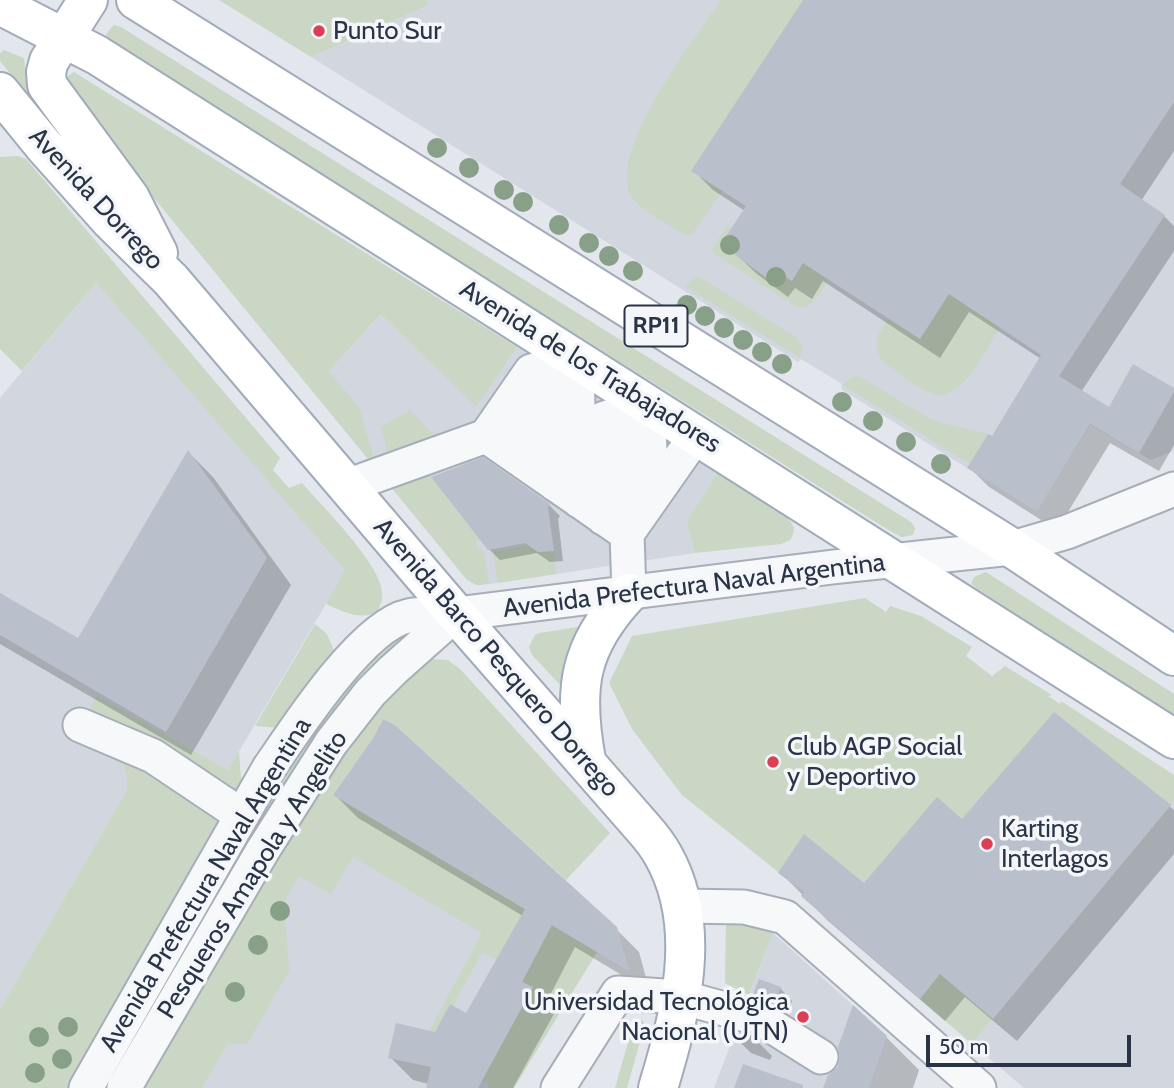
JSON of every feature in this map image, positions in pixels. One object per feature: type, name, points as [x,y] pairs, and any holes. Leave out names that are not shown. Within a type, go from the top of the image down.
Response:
[{"type":"main road","name":"Avenida Dorrego","points":[[88,0],[49,61],[47,85],[130,198],[171,279]]},
{"type":"main road","name":"RP11","points":[[136,0],[1012,548],[1174,656]]},
{"type":"main road","name":"Avenida de los Trabajadores","points":[[0,5],[97,55],[1174,739]]},
{"type":"main road","name":"Avenida Dorrego","points":[[0,92],[111,221],[171,279]]},
{"type":"main road","name":"Avenida Barco Pesquero Dorrego","points":[[171,279],[456,614],[586,760],[663,856],[676,884],[685,941],[677,1024],[658,1088]]},
{"type":"main road","points":[[586,760],[579,720],[581,685],[586,662],[603,624],[629,593]]},
{"type":"street","points":[[556,485],[578,403],[576,358],[531,372],[556,485],[629,593]]},
{"type":"street","points":[[347,486],[556,485],[650,451],[648,403],[602,419],[556,485]]},
{"type":"street","points":[[556,485],[697,434]]},
{"type":"street","name":"Avenida Prefectura Naval Argentina","points":[[86,1088],[241,816],[302,719],[346,663],[385,627],[407,615],[456,614],[1012,548],[1068,532],[1174,489]]},
{"type":"street","name":"Pesqueros Amapola y Angelito","points":[[124,1088],[277,827],[331,743],[385,678],[456,614]]},
{"type":"street","points":[[80,725],[153,756],[241,816]]},
{"type":"street","points":[[681,906],[744,907],[785,917],[979,1088]]},
{"type":"street","points":[[558,1088],[618,993],[681,997],[757,1019],[821,1057]]},
{"type":"shaded area","points":[[427,0],[1174,0],[1174,451],[1151,460],[1090,425],[1037,512],[841,389],[842,384],[801,359],[798,362],[311,57],[429,5]]},
{"type":"shaded area","points":[[96,283],[346,570],[228,770],[97,697],[80,725],[123,765],[127,776],[127,790],[0,1009],[0,398]]},
{"type":"shaded area","points":[[382,313],[476,406],[517,347],[717,473],[687,521],[695,553],[489,584],[477,585],[470,582],[372,464],[329,371]]},
{"type":"shaded area","points":[[333,795],[583,944],[495,1088],[162,1088]]},
{"type":"shaded area","points":[[1174,802],[1174,1088],[1024,1088],[972,1044]]},
{"type":"shaded area","name":"Universidad Tecnológica Nacional (UTN)","points":[[773,933],[887,1036],[869,1088],[714,1088]]},
{"type":"green space","name":"Punto Sur","points":[[219,0],[427,0],[429,5],[311,57]]},
{"type":"green space","points":[[721,0],[803,0],[692,170],[722,191],[693,233],[688,236],[641,207],[631,196],[627,176],[632,151],[658,95]]},
{"type":"green space","points":[[114,25],[911,522],[915,528],[913,535],[902,537],[890,531],[111,43],[106,34]]},
{"type":"green space","points":[[4,50],[24,58],[27,83],[59,134],[0,61],[0,53]]},
{"type":"green space","points":[[74,72],[517,347],[476,407],[381,314],[329,371],[359,408],[375,463],[372,464],[103,136],[66,81]]},
{"type":"green space","points":[[18,156],[26,159],[280,458],[273,470],[289,488],[302,483],[362,551],[379,580],[382,592],[377,612],[364,616],[326,604],[345,570],[96,283],[22,371],[0,349],[0,157]]},
{"type":"green space","points":[[727,226],[732,229],[726,238],[791,281],[803,263],[828,280],[815,300],[806,306],[795,306],[714,253],[712,250]]},
{"type":"green space","points":[[699,277],[796,337],[803,347],[800,358],[686,287],[691,280]]},
{"type":"green space","points":[[949,294],[1000,327],[964,382],[944,394],[934,394],[914,384],[883,362],[876,345],[888,319],[920,339]]},
{"type":"green space","points":[[859,376],[925,416],[941,423],[988,434],[970,464],[843,385],[850,378]]},
{"type":"green space","points":[[410,410],[436,438],[389,458],[381,427]]},
{"type":"green space","points":[[427,472],[480,540],[475,543],[484,553],[489,584],[477,585],[467,580],[390,486]]},
{"type":"green space","points":[[717,473],[785,516],[794,527],[790,540],[781,544],[695,553],[687,521]]},
{"type":"green space","points":[[528,545],[538,552],[554,551],[556,574],[498,583],[493,552]]},
{"type":"green space","points":[[986,572],[1174,694],[1174,716],[976,588],[971,583],[974,577]]},
{"type":"green space","points":[[865,598],[886,612],[890,606],[921,616],[972,647],[966,656],[992,676],[1005,666],[1052,695],[1048,696],[1060,704],[1061,701],[1174,775],[1174,802],[972,1044],[801,896],[803,892],[682,795],[632,729],[609,683],[632,636]]},
{"type":"green space","points":[[315,624],[327,634],[336,655],[280,728],[255,726]]},
{"type":"green space","points":[[584,626],[564,689],[532,655],[529,647],[539,633]]},
{"type":"green space","points":[[396,639],[400,640],[400,644],[111,1088],[99,1088],[302,742],[357,672]]},
{"type":"green space","points":[[448,660],[461,670],[610,833],[566,880],[395,725],[383,719],[333,795],[597,952],[514,1088],[488,1088],[489,1083],[463,1077],[498,1051],[533,988],[522,982],[535,958],[498,960],[482,952],[453,1006],[450,1004],[435,1032],[429,1031],[482,933],[353,857],[331,894],[299,876],[284,902],[289,971],[247,1044],[228,1043],[202,1088],[140,1088],[273,859],[359,727],[424,661]]},
{"type":"green space","points":[[97,696],[228,770],[239,751],[242,791],[73,1088],[0,1088],[0,1009],[127,790],[127,776],[123,765],[73,737]]},
{"type":"green space","points":[[726,918],[750,923],[773,933],[749,995],[725,983]]},
{"type":"green space","points":[[638,1020],[645,1024],[627,1088],[615,1088],[633,1025]]},
{"type":"building","points":[[803,0],[1174,0],[1174,102],[1120,184],[1165,215],[1059,376],[1109,407],[1133,364],[1174,388],[1139,453],[1090,424],[1037,512],[967,468],[988,434],[992,436],[1041,355],[949,294],[920,339],[803,263],[792,281],[775,270],[768,279],[735,255],[740,247],[725,238],[746,206],[691,171]]},
{"type":"building","points":[[188,450],[267,558],[166,732],[0,635],[0,593],[78,638]]},
{"type":"building","points":[[483,457],[550,504],[548,507],[554,551],[538,552],[525,543],[488,550],[431,477]]},
{"type":"building","name":"Karting Interlagos","points":[[1054,712],[1171,805],[993,1019],[940,974],[920,999],[801,896],[804,892],[778,873],[804,834],[864,883],[937,797],[962,819]]},
{"type":"building","points":[[383,719],[395,725],[617,927],[629,971],[552,925],[522,982],[533,987],[478,1088],[426,1088],[431,1067],[388,1058],[396,1023],[435,1032],[450,1004],[466,1013],[525,909],[333,795]]},
{"type":"building","points":[[759,979],[781,987],[774,1005],[762,1005],[752,997]]},
{"type":"building","points":[[853,1005],[887,1036],[869,1088],[823,1088],[828,1075],[838,1067],[838,1047]]},
{"type":"building","points":[[743,1064],[803,1085],[803,1088],[734,1088]]},
{"type":"place","name":"Punto Sur","points":[[319,31]]},
{"type":"place","name":"Club AGP Social y Deportivo","points":[[773,762]]},
{"type":"place","name":"Karting Interlagos","points":[[987,844]]},
{"type":"place","name":"Universidad Tecnológica Nacional (UTN)","points":[[803,1017]]}]
